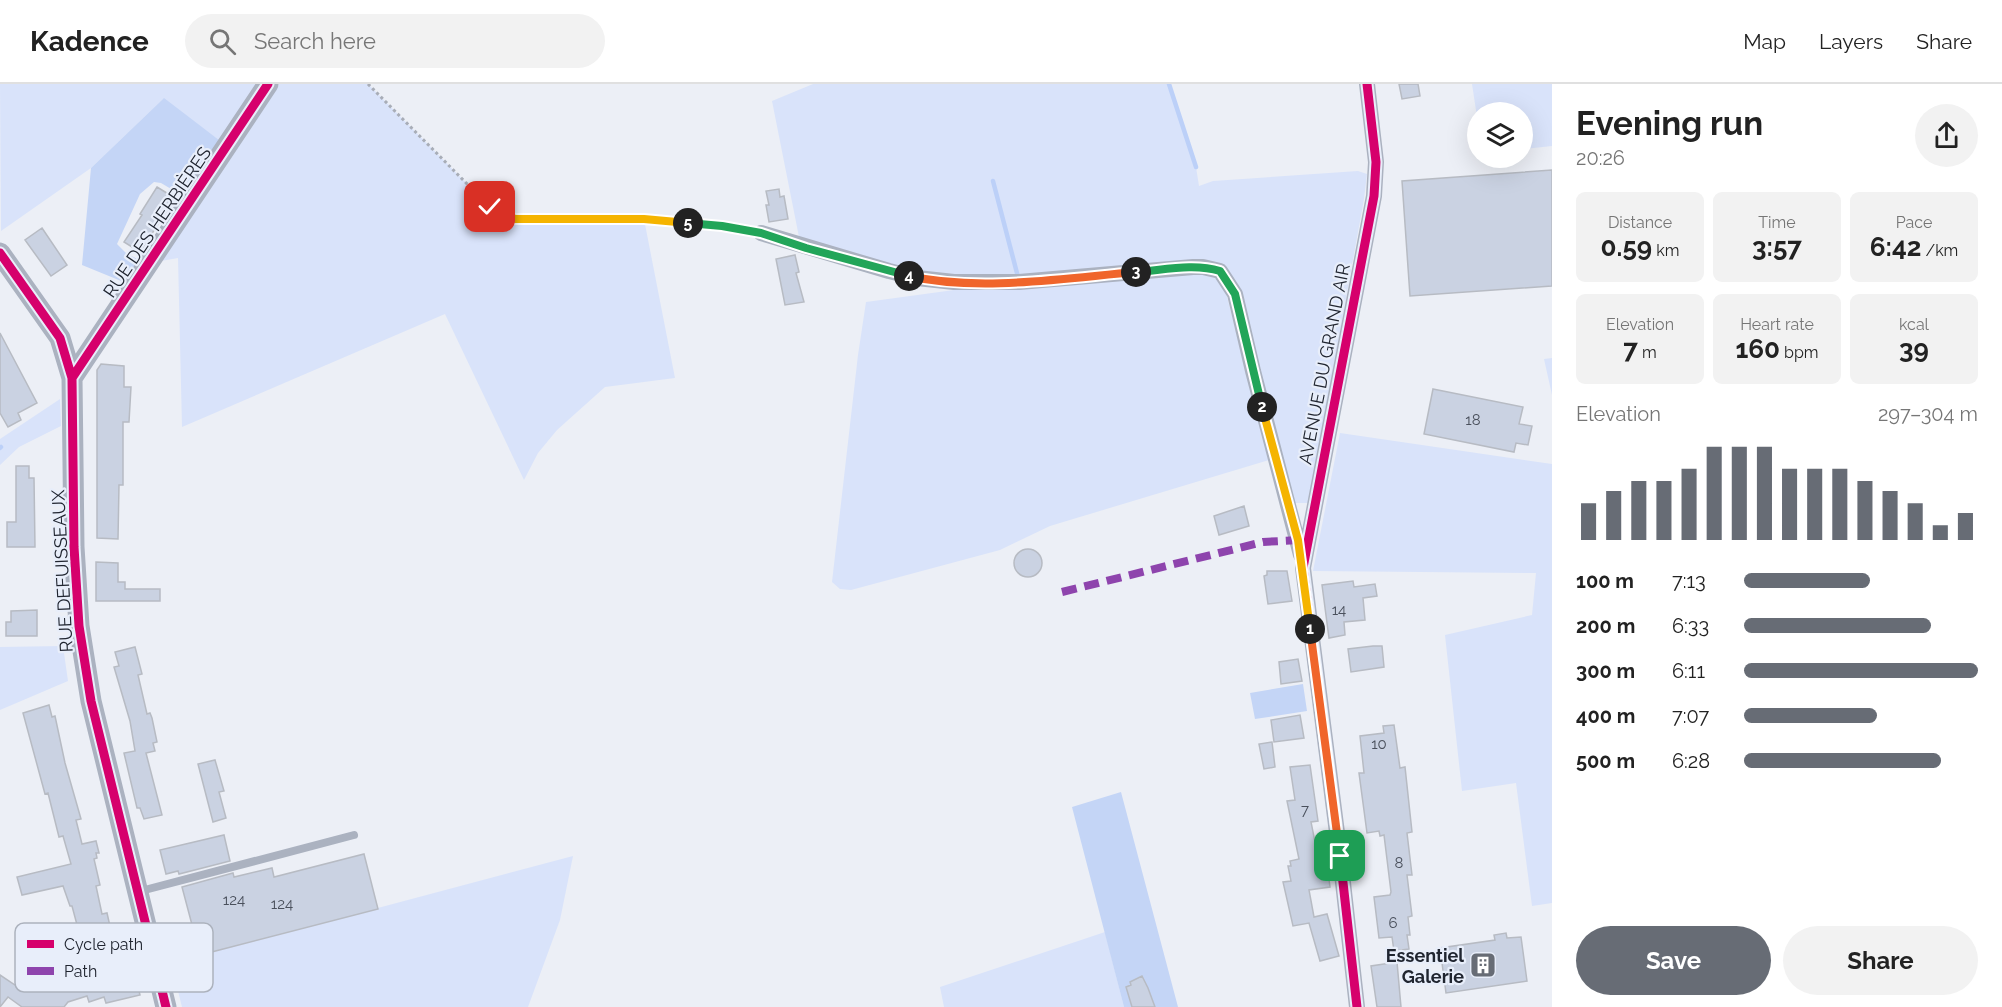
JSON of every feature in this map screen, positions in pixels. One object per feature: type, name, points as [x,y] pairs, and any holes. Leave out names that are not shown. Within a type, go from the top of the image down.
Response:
[{"type":"street","name":"RUE DES HERBIÈRES","points":[[72,378],[268,84]]},
{"type":"street","name":"AVENUE DU GRAND AIR","points":[[1357,1007],[1303,568],[1374,196],[1376,162],[1367,84]]},
{"type":"street","points":[[761,233],[889,272],[954,282],[1019,282],[1193,267],[1220,271],[1235,294],[1298,540],[1303,568]]},
{"type":"street","name":"RUE DEFUISSEAUX","points":[[0,253],[60,338],[72,378],[74,547],[79,626],[91,701],[146,923]]},
{"type":"street","name":"RUE DEFUISSEAUX","points":[[162,992],[166,1007]]},
{"type":"lane","points":[[138,892],[354,835]]},
{"type":"path","points":[[368,84],[490,207],[505,217],[544,220],[644,219],[722,226],[761,233]]},
{"type":"shaded area","points":[[0,84],[258,84],[219,140],[163,99],[91,168],[1,231]]},
{"type":"shaded area","points":[[279,84],[368,84],[490,207],[505,217],[516,219],[644,219],[675,378],[605,387],[557,430],[538,453],[524,480],[445,314],[182,427],[178,258],[161,261]]},
{"type":"shaded area","points":[[813,84],[1170,84],[1196,167],[1199,186],[1213,181],[1358,171],[1367,174],[1309,503],[1293,503],[1224,268],[964,277],[911,272],[799,237],[772,101]]},
{"type":"shaded area","points":[[1472,84],[1552,84],[1552,146],[1533,148],[1533,102],[1475,102]]},
{"type":"shaded area","points":[[164,98],[219,140],[183,196],[161,183],[154,182],[140,194],[117,244],[126,253],[141,261],[126,283],[82,265],[91,168]]},
{"type":"shaded area","points":[[1194,271],[1223,281],[1269,460],[1050,526],[1000,550],[851,590],[840,589],[832,582],[866,302],[976,287]]},
{"type":"shaded area","points":[[1552,358],[1552,395],[1544,359]]},
{"type":"shaded area","points":[[60,399],[61,426],[19,447],[0,465],[0,439]]},
{"type":"shaded area","points":[[1340,433],[1552,464],[1552,903],[1532,906],[1516,783],[1462,791],[1445,635],[1532,615],[1536,573],[1313,571]]},
{"type":"shaded area","points":[[63,646],[68,681],[0,710],[0,647]]},
{"type":"shaded area","points":[[1303,684],[1307,711],[1255,719],[1250,693]]},
{"type":"shaded area","points":[[1121,792],[1178,1007],[1124,1007],[1072,807]]},
{"type":"shaded area","points":[[573,856],[560,920],[528,1007],[182,1007],[178,992],[213,992],[213,952]]},
{"type":"shaded area","points":[[1105,932],[1124,1007],[944,1007],[940,987]]},
{"type":"building","points":[[1399,84],[1418,84],[1420,96],[1402,99]]},
{"type":"building","points":[[1552,170],[1552,286],[1410,296],[1402,181]]},
{"type":"building","points":[[157,187],[175,198],[140,252],[124,242]]},
{"type":"building","points":[[779,189],[780,197],[784,196],[788,219],[769,222],[766,191]]},
{"type":"building","points":[[42,228],[67,265],[51,276],[25,240]]},
{"type":"building","points":[[795,255],[799,272],[796,273],[804,302],[785,305],[776,259]]},
{"type":"building","points":[[0,333],[37,403],[18,413],[21,420],[8,427],[0,413]]},
{"type":"building","points":[[101,364],[124,366],[124,387],[131,387],[129,422],[123,422],[123,485],[119,485],[118,539],[97,538],[97,370]]},
{"type":"building","points":[[1433,389],[1523,407],[1519,424],[1532,426],[1528,445],[1516,443],[1514,452],[1424,434]]},
{"type":"building","points":[[16,466],[29,466],[29,478],[34,478],[35,547],[7,547],[7,522],[16,522]]},
{"type":"building","points":[[1244,506],[1249,526],[1219,535],[1214,516]]},
{"type":"building","points":[[1028,549],[1038,553],[1042,563],[1038,573],[1028,577],[1018,573],[1014,563],[1018,553]]},
{"type":"building","points":[[96,562],[118,563],[118,582],[125,582],[125,589],[160,589],[160,601],[96,601]]},
{"type":"building","points":[[1267,571],[1287,571],[1292,601],[1268,604],[1264,576],[1267,575]]},
{"type":"building","points":[[1353,581],[1354,587],[1375,584],[1377,596],[1363,598],[1365,620],[1344,622],[1345,635],[1329,638],[1322,585]]},
{"type":"building","points":[[37,610],[37,636],[6,636],[6,622],[11,622],[11,611]]},
{"type":"building","points":[[1382,646],[1384,667],[1351,672],[1348,649]]},
{"type":"building","points":[[135,647],[142,674],[138,675],[147,714],[150,713],[152,718],[157,742],[153,743],[155,751],[146,753],[162,815],[144,819],[140,808],[137,808],[124,753],[135,751],[130,721],[114,667],[119,666],[115,652]]},
{"type":"building","points":[[1298,659],[1302,681],[1281,684],[1279,662]]},
{"type":"building","points":[[49,705],[52,717],[55,716],[65,763],[81,819],[76,820],[82,844],[96,841],[99,853],[96,853],[97,858],[94,859],[100,885],[96,886],[102,914],[107,913],[109,923],[77,923],[63,886],[22,895],[17,877],[71,864],[63,836],[59,837],[48,793],[45,794],[23,713]]},
{"type":"building","points":[[1300,715],[1304,738],[1274,742],[1271,720]]},
{"type":"building","points":[[1394,725],[1400,768],[1405,767],[1412,832],[1407,833],[1412,875],[1407,875],[1412,916],[1408,917],[1409,949],[1394,951],[1392,937],[1379,938],[1374,897],[1390,895],[1391,892],[1384,835],[1380,836],[1379,831],[1367,833],[1359,773],[1364,773],[1360,736],[1384,733],[1383,726]]},
{"type":"building","points":[[1272,742],[1275,767],[1264,769],[1259,744]]},
{"type":"building","points":[[215,760],[224,791],[219,792],[226,818],[213,822],[198,764]]},
{"type":"building","points":[[1310,765],[1318,821],[1311,822],[1318,857],[1322,856],[1323,865],[1327,864],[1330,887],[1309,890],[1314,917],[1327,914],[1339,956],[1320,961],[1309,923],[1293,926],[1283,882],[1291,881],[1288,866],[1291,866],[1290,861],[1299,859],[1287,801],[1295,800],[1290,767]]},
{"type":"building","points":[[224,835],[230,861],[179,874],[178,871],[166,874],[160,850]]},
{"type":"building","points":[[364,854],[378,909],[213,952],[213,923],[192,923],[182,887],[233,873],[234,877],[272,868],[274,877]]},
{"type":"building","name":"Essentiel Galerie","points":[[1506,933],[1507,938],[1521,937],[1527,981],[1446,993],[1440,948],[1495,940],[1494,935]]},
{"type":"building","points":[[1397,962],[1401,1007],[1377,1007],[1371,966]]},
{"type":"building","points":[[0,975],[15,985],[15,992],[139,992],[140,995],[106,1003],[104,997],[89,1002],[87,996],[68,1002],[64,1007],[22,1007],[8,997],[0,1007]]},
{"type":"building","points":[[1142,976],[1155,1007],[1132,1007],[1126,987],[1131,985],[1130,982]]},
{"type":"waterway","points":[[1169,84],[1196,167]]},
{"type":"waterway","points":[[993,181],[1018,277]]},
{"type":"marked path","points":[[1062,592],[1263,542],[1298,540]]},
{"type":"cycle path","points":[[72,378],[268,84]]},
{"type":"cycle path","points":[[1357,1007],[1303,568],[1374,196],[1376,162],[1367,84]]},
{"type":"cycle path","points":[[0,253],[60,338],[72,378],[74,547],[79,626],[91,701],[145,923]]},
{"type":"cycle path","points":[[162,992],[166,1007]]},
{"type":"place","name":"Essentiel Galerie","points":[[1483,965]]},
{"type":"route","points":[[490,207],[505,217],[516,219],[644,219],[722,226],[761,233],[889,272],[954,282],[1019,282],[1193,267],[1220,271],[1235,294],[1298,540],[1340,856]]}]
